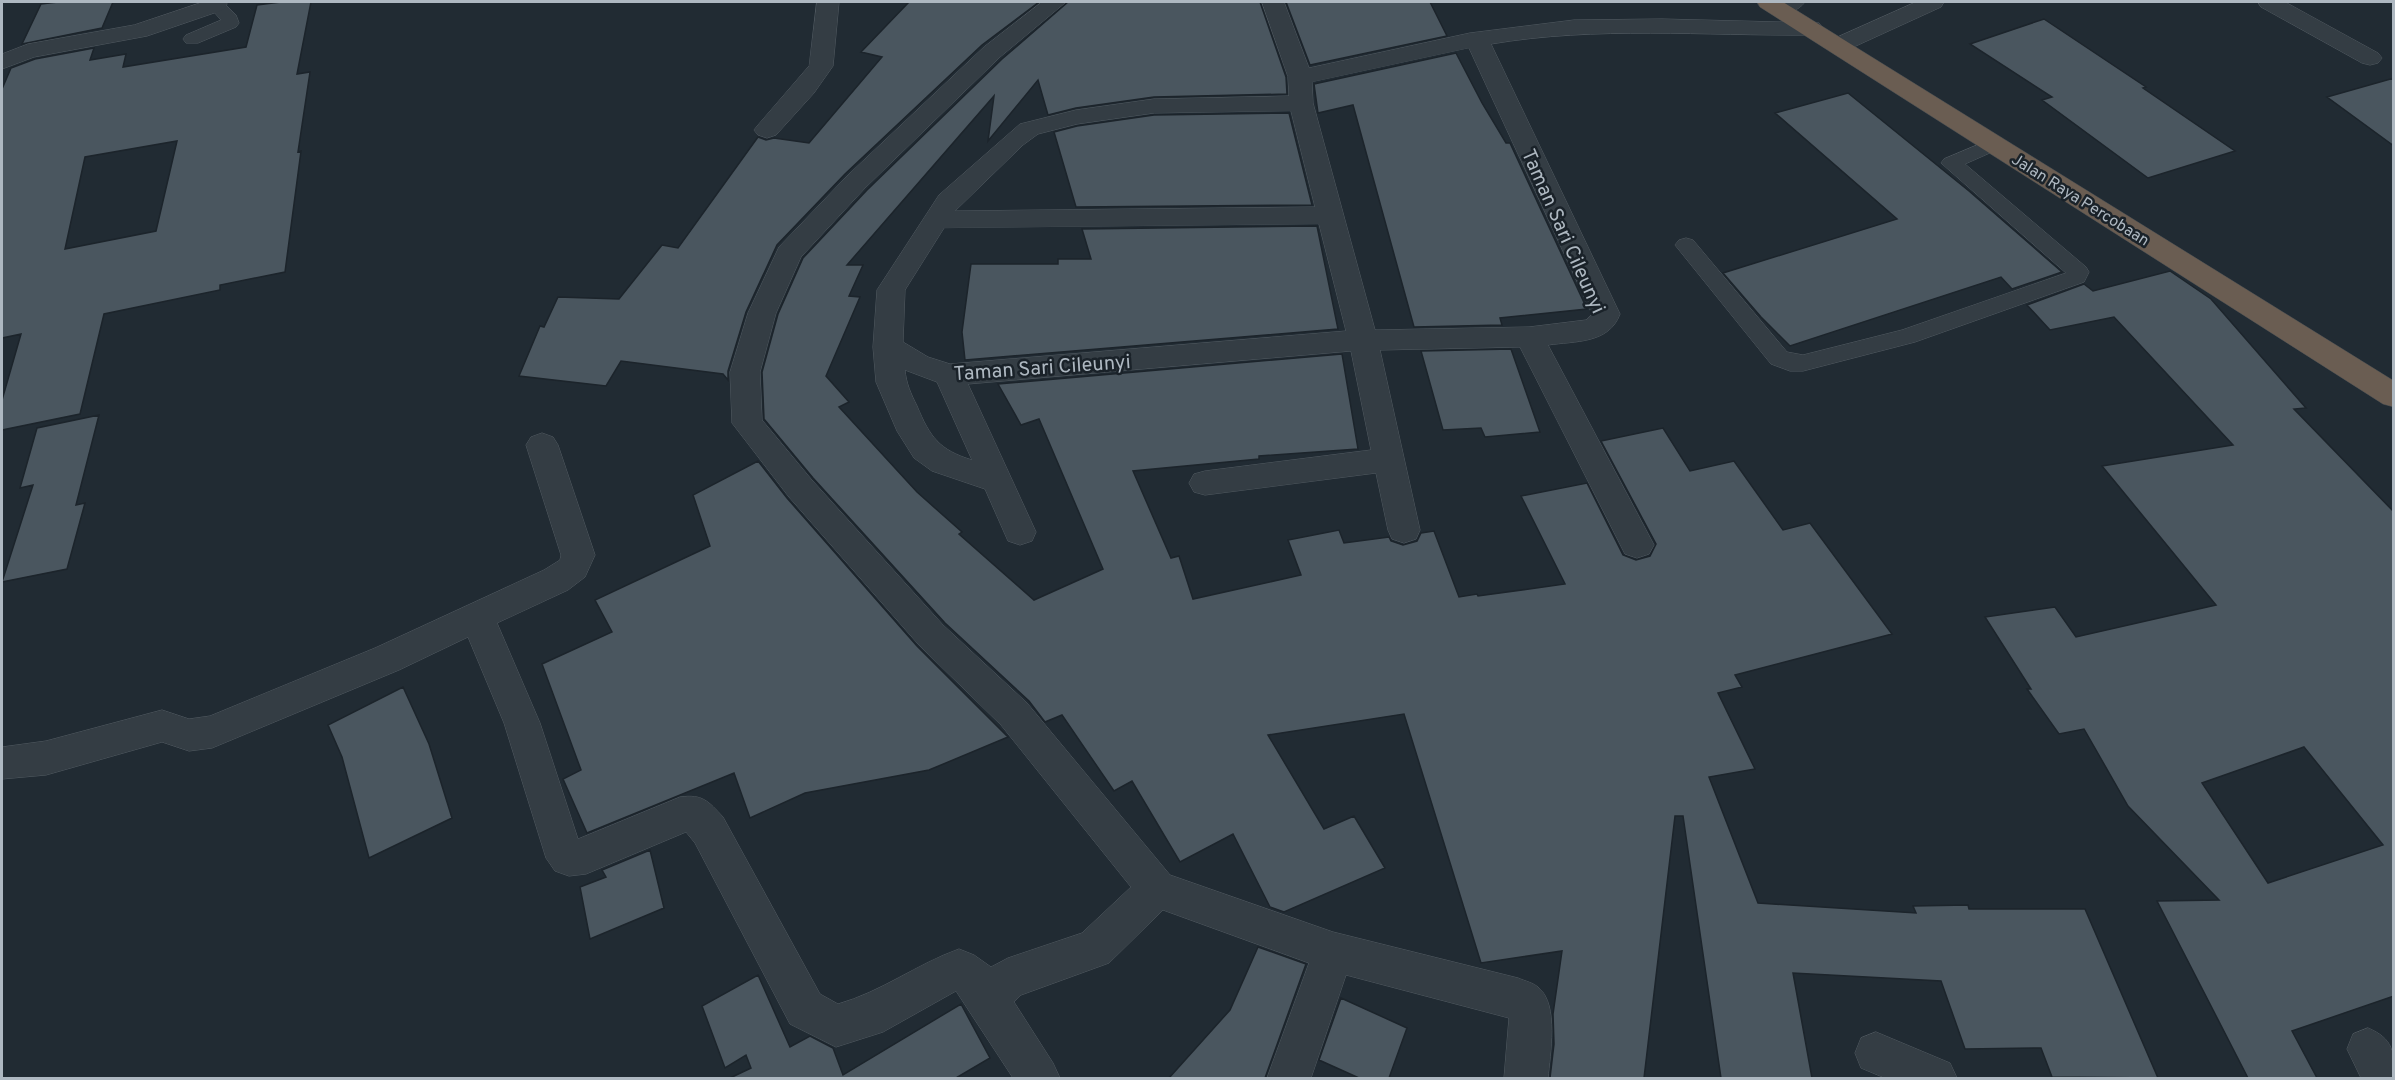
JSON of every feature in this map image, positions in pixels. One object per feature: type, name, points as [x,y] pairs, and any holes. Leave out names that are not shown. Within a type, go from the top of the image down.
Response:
[{"type":"highway","name":"Jalan Raya Percobaan","points":[[1780,4],[1811,28],[2394,396]]},
{"type":"street","points":[[767,130],[821,68],[825,45],[823,21],[828,2]]},
{"type":"street","points":[[1055,2],[992,52],[856,182],[789,253],[762,313],[745,372],[747,423],[800,488],[931,635],[1014,714],[1157,889],[1333,952],[1518,999],[1531,1011],[1526,1078]]},
{"type":"street","points":[[1273,2],[1300,90],[1363,340],[1404,530]]},
{"type":"street","points":[[1839,45],[1933,2]]},
{"type":"street","points":[[2269,2],[2370,58]]},
{"type":"street","points":[[2,62],[28,51],[139,31],[215,3]]},
{"type":"street","points":[[997,481],[943,463],[926,450],[912,431],[891,382],[888,347],[891,290],[948,201],[1029,129],[1076,117],[1300,90],[1477,40],[1523,32],[1576,27],[1751,30],[1811,28]]},
{"type":"street","name":"Taman Sari Cileunyi","points":[[888,347],[918,364],[949,375],[1363,340],[1529,337],[1593,329],[1604,322],[1606,314],[1477,40]]},
{"type":"street","points":[[937,220],[1331,215]]},
{"type":"street","points":[[1529,337],[1637,545]]},
{"type":"street","points":[[949,375],[1020,532]]},
{"type":"street","points":[[2,763],[46,758],[162,726],[189,735],[212,732],[387,659],[556,580],[573,568],[578,555],[542,445]]},
{"type":"street","points":[[1205,483],[1389,460]]},
{"type":"street","points":[[477,618],[522,723],[560,845],[569,858],[586,856],[680,815],[694,813],[708,830],[805,1009],[836,1026],[868,1017],[943,975],[959,969],[974,978],[1038,1078]]},
{"type":"street","points":[[987,997],[1008,979],[1095,949],[1157,889]]},
{"type":"street","points":[[1289,1078],[1333,952]]},
{"type":"street","points":[[1876,1053],[1935,1078]]},
{"type":"lane","points":[[192,39],[230,23],[230,19],[215,3]]},
{"type":"lane","points":[[1686,245],[1779,358],[1790,363],[1803,363],[1907,336],[2076,276],[2078,272],[2072,265],[1951,163],[1994,144]]},
{"type":"building","points":[[113,2],[102,28],[22,44],[41,4]]},
{"type":"building","points":[[311,2],[297,74],[310,72],[298,152],[301,151],[285,272],[220,285],[220,290],[104,314],[80,414],[2,430],[2,400],[21,334],[2,338],[2,89],[11,68],[35,59],[94,48],[90,60],[126,54],[123,67],[246,47],[257,5]],"holes":[[[177,141],[156,231],[65,249],[85,157]]]},
{"type":"building","points":[[909,2],[1039,2],[982,45],[845,174],[777,245],[746,312],[728,371],[728,380],[723,374],[621,361],[606,386],[519,376],[540,326],[544,327],[558,297],[619,299],[662,245],[678,248],[758,137],[766,140],[774,138],[809,143],[882,57],[861,52]]},
{"type":"building","points":[[1068,2],[1260,2],[1286,77],[1287,94],[1154,97],[1076,108],[1048,115],[1038,80],[988,141],[994,96],[847,265],[863,265],[849,296],[860,297],[826,376],[849,402],[839,407],[917,492],[962,532],[959,534],[1034,600],[1103,569],[1039,419],[1021,425],[998,384],[1342,354],[1358,449],[1259,456],[1259,459],[1133,471],[1171,558],[1179,556],[1193,599],[1301,575],[1288,540],[1339,530],[1344,543],[1389,537],[1391,541],[1403,545],[1417,541],[1421,533],[1434,531],[1459,597],[1565,584],[1521,496],[1587,483],[1623,555],[1636,560],[1650,556],[1656,544],[1601,441],[1663,428],[1690,471],[1734,461],[1783,530],[1810,523],[1892,634],[1735,675],[1742,687],[1718,693],[1755,769],[1709,777],[1758,903],[1916,913],[1913,906],[1968,905],[1969,909],[2085,909],[2158,1078],[2052,1077],[2041,1048],[1965,1049],[1941,981],[1793,973],[1812,1078],[1721,1078],[1683,816],[1675,816],[1644,1078],[1550,1078],[1554,1044],[1553,1014],[1562,951],[1481,963],[1404,714],[1268,735],[1324,829],[1354,816],[1385,868],[1284,912],[1270,907],[1233,834],[1180,862],[1132,781],[1114,791],[1062,715],[1045,722],[1029,701],[945,623],[813,478],[764,419],[762,372],[778,314],[803,258],[867,190],[1002,59]]},
{"type":"building","points":[[1286,2],[1430,2],[1447,36],[1310,65]]},
{"type":"building","points":[[2044,19],[2146,87],[2143,88],[2235,151],[2148,178],[2042,100],[2052,97],[1970,44]]},
{"type":"building","points":[[1456,53],[1506,143],[1510,143],[1587,309],[1500,318],[1502,325],[1414,327],[1353,105],[1318,113],[1314,84]]},
{"type":"building","points":[[2394,78],[2394,146],[2327,97]]},
{"type":"building","points":[[1848,93],[1969,191],[2062,272],[2012,289],[2001,277],[1790,346],[1723,273],[1897,219],[1775,113]]},
{"type":"building","points":[[1289,113],[1312,205],[1076,207],[1054,132],[1077,126],[1154,115]]},
{"type":"building","points":[[1317,226],[1338,329],[965,360],[962,332],[971,264],[1058,264],[1058,259],[1091,259],[1082,229]]},
{"type":"building","points":[[2170,271],[2211,299],[2306,408],[2294,409],[2394,512],[2394,996],[2292,1031],[2317,1078],[2248,1078],[2157,901],[2219,900],[2128,806],[2084,729],[2059,734],[2027,689],[2031,689],[1985,617],[2055,607],[2076,637],[2216,605],[2102,466],[2233,445],[2114,317],[2050,330],[2027,305],[2084,284],[2093,291]],"holes":[[[2304,747],[2383,845],[2268,883],[2202,783]]]},
{"type":"building","points":[[1511,349],[1540,432],[1485,437],[1481,428],[1443,430],[1421,351]]},
{"type":"building","points":[[99,415],[76,505],[85,503],[67,569],[2,582],[33,485],[20,488],[37,428]]},
{"type":"building","points":[[758,461],[787,498],[917,646],[1008,737],[929,770],[805,793],[750,818],[734,773],[587,833],[563,779],[581,770],[542,664],[612,632],[595,600],[710,546],[693,495]]},
{"type":"building","points":[[403,687],[429,744],[452,818],[369,858],[342,757],[328,725]]},
{"type":"building","points":[[650,850],[664,908],[590,939],[580,887],[606,877],[602,870]]},
{"type":"building","points":[[1258,947],[1306,964],[1265,1078],[1169,1078],[1230,1010]]},
{"type":"building","points":[[758,975],[790,1047],[810,1036],[833,1048],[843,1075],[961,1004],[990,1058],[956,1078],[730,1078],[751,1068],[746,1055],[725,1068],[702,1006]]},
{"type":"building","points":[[1341,998],[1407,1028],[1389,1078],[1359,1078],[1319,1060]]}]
